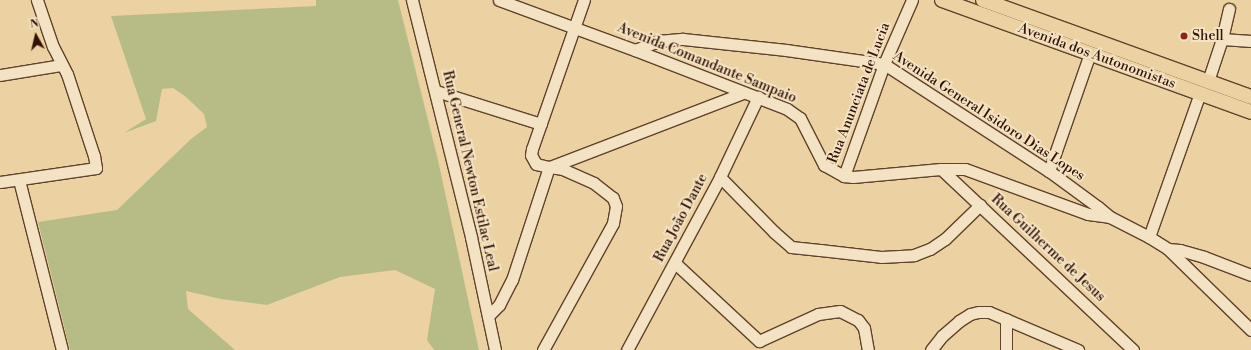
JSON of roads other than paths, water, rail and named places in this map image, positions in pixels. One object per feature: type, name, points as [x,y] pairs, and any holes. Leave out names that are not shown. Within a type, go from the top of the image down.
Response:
[{"type":"main road","name":"Avenida dos Autonomistas","points":[[942,0],[1251,112]]},
{"type":"main road","name":"Avenida dos Autonomistas","points":[[983,0],[1251,97]]},
{"type":"street","points":[[0,182],[96,168],[94,156],[72,88],[53,47],[37,0]]},
{"type":"street","name":"Rua General Newton Estilac Leal","points":[[412,0],[436,91],[471,237],[495,350]]},
{"type":"street","name":"Avenida Comandante Sampaio","points":[[499,0],[635,50],[743,93],[758,97],[795,114],[800,118],[824,165],[844,176],[867,176],[941,168],[970,170],[1088,214],[1110,217]]},
{"type":"street","points":[[543,350],[613,223],[616,206],[612,198],[594,183],[563,169],[536,164],[531,154],[573,28],[584,0]]},
{"type":"street","name":"Rua Anunciata de Lucia","points":[[844,176],[884,64],[912,0]]},
{"type":"street","points":[[1208,81],[1222,39],[1229,9]]},
{"type":"street","name":"Avenida General Isidoro Dias Lopes","points":[[635,50],[658,41],[683,39],[786,50],[884,64],[1048,171],[1110,217],[1149,236],[1168,249],[1251,330]]},
{"type":"street","points":[[1222,39],[1251,40]]},
{"type":"street","points":[[1048,171],[1090,53]]},
{"type":"street","points":[[0,75],[61,64]]},
{"type":"street","points":[[436,91],[542,124]]},
{"type":"street","points":[[549,167],[743,93]]},
{"type":"street","points":[[1149,236],[1200,93]]},
{"type":"street","name":"Rua João Dante","points":[[627,350],[720,177],[758,97]]},
{"type":"street","points":[[488,316],[498,305],[512,280],[549,167]]},
{"type":"street","name":"Rua Guilherme de Jesus","points":[[941,168],[1133,350]]},
{"type":"street","points":[[720,177],[774,232],[791,247],[880,257],[914,255],[930,249],[945,239],[980,205]]},
{"type":"street","points":[[19,180],[62,350]]},
{"type":"street","points":[[1168,249],[1180,250],[1204,257],[1251,275]]},
{"type":"street","points":[[675,263],[756,346],[818,314],[840,311],[858,320],[864,328],[868,350]]},
{"type":"street","points":[[931,350],[942,336],[970,314],[989,312],[1078,350]]},
{"type":"street","points":[[1006,320],[1006,350]]},
{"type":"place","name":"Shell","points":[[1184,36]]}]
